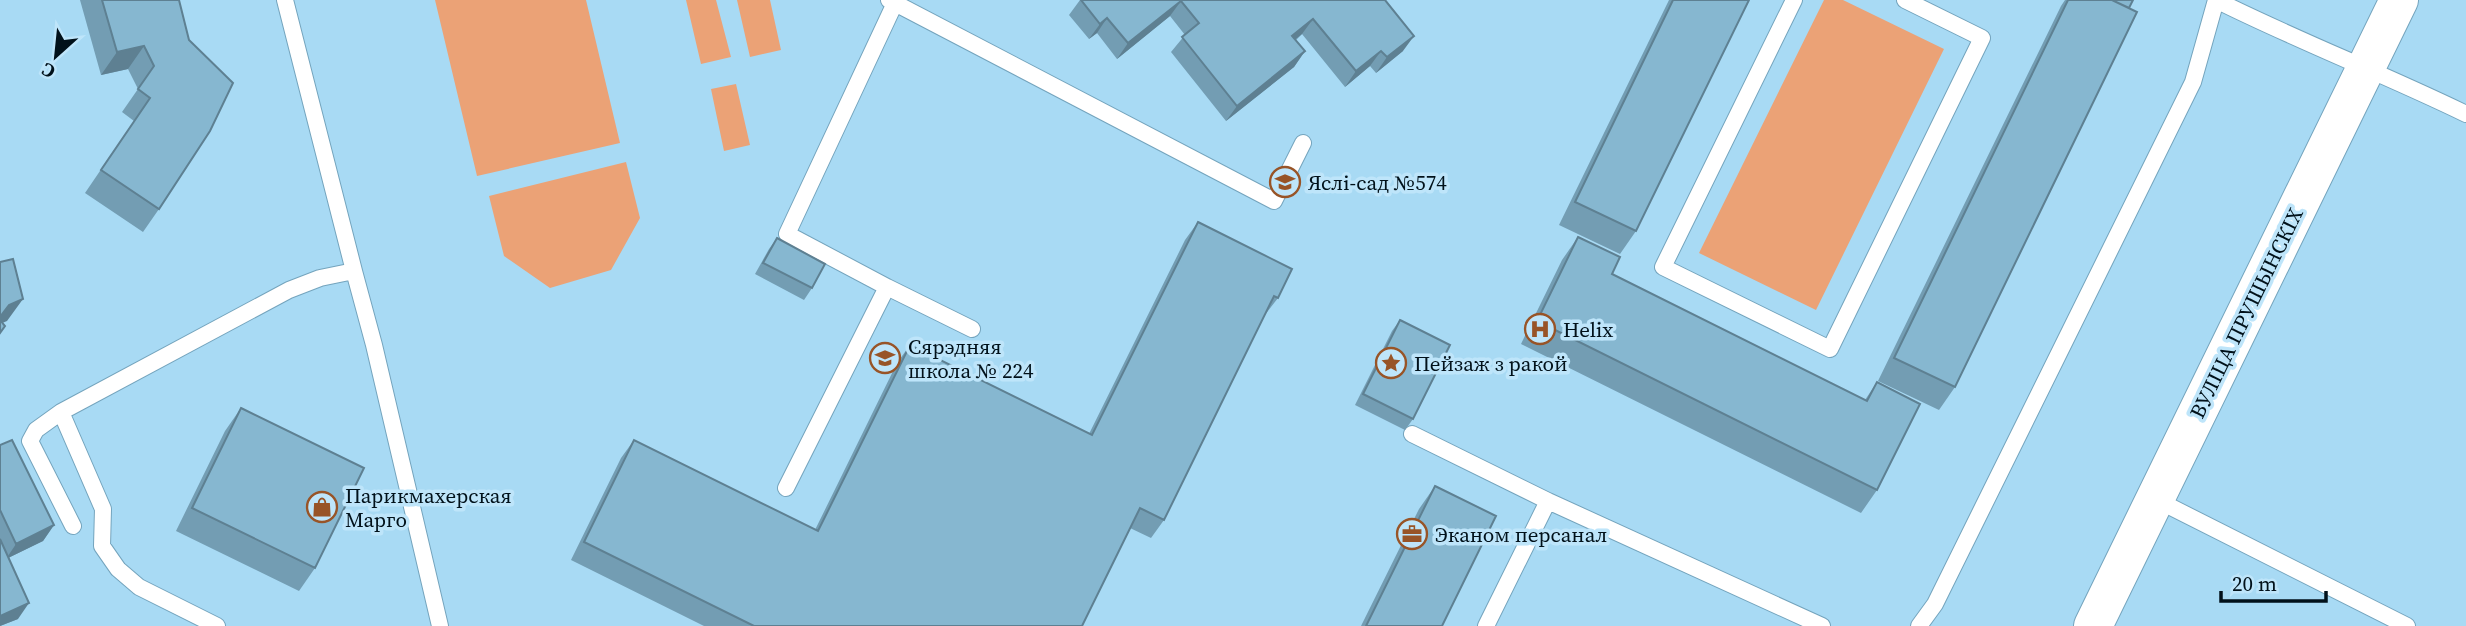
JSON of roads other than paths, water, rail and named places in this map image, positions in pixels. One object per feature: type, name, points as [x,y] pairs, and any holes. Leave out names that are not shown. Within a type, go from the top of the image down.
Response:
[{"type":"street","name":"ВУЛІЦА ПРУШЫНСКІХ","points":[[2092,626],[2399,0]]},
{"type":"lane","points":[[285,0],[374,345],[440,626]]},
{"type":"lane","points":[[1794,0],[1663,267],[1830,349],[1982,38],[1905,0]]},
{"type":"lane","points":[[1919,626],[1935,604],[2193,82],[2216,0],[2286,35],[2366,66],[2466,114]]},
{"type":"lane","points":[[972,329],[787,234],[892,1],[1274,201],[1303,143]]},
{"type":"lane","points":[[73,526],[30,441],[36,430],[61,412],[289,290],[320,278],[354,271]]},
{"type":"lane","points":[[786,488],[887,287]]},
{"type":"lane","points":[[61,412],[103,509],[102,546],[118,569],[139,587],[217,626]]},
{"type":"lane","points":[[1412,434],[1548,501],[1822,626]]},
{"type":"lane","points":[[2155,499],[2407,626]]},
{"type":"lane","points":[[1491,624],[1548,501]]},
{"type":"place","name":"Яслі-сад №574","points":[[1285,182]]},
{"type":"place","name":"Helix","points":[[1540,329]]},
{"type":"place","name":"Сярэдняя школа № 224","points":[[885,358]]},
{"type":"place","name":"Пейзаж з ракой","points":[[1391,363]]},
{"type":"place","name":"Парикмахерская Марго","points":[[322,507]]},
{"type":"place","name":"Эканом персанал","points":[[1412,534]]}]
